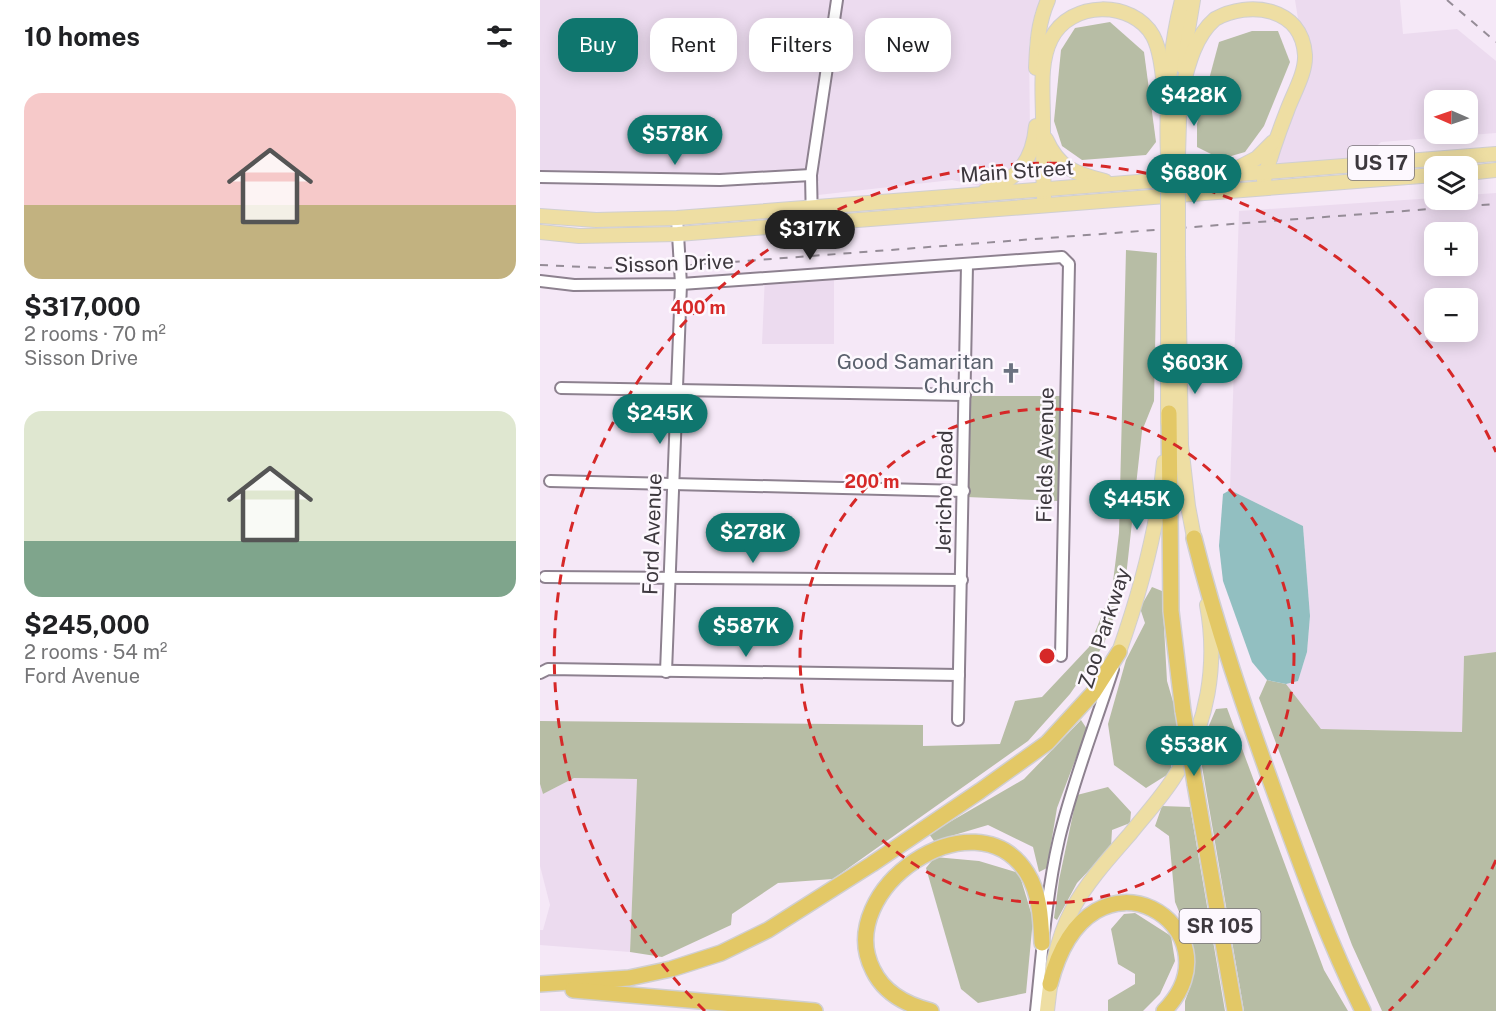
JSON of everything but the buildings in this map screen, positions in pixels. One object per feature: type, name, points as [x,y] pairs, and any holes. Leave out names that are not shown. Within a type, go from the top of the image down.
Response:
[{"type":"highway","name":"SR 105","points":[[1169,413],[1171,611],[1183,711],[1235,1011]]},
{"type":"highway","name":"SR 105","points":[[1194,538],[1210,599],[1260,752],[1307,882],[1337,957],[1363,1011]]},
{"type":"highway","points":[[540,986],[629,978],[671,969],[721,953],[768,930],[872,864],[1047,743],[1093,693],[1119,652]]},
{"type":"highway","points":[[931,1011],[909,1003],[886,988],[875,974],[866,951],[867,920],[890,883],[914,861],[941,848],[963,842],[986,842],[1009,853],[1019,862],[1033,884],[1040,911],[1042,943]]},
{"type":"highway","points":[[1050,984],[1063,947],[1083,919],[1104,906],[1136,903],[1158,911],[1167,918],[1182,938],[1185,949],[1186,963],[1182,989],[1164,1011]]},
{"type":"highway","points":[[540,986],[815,1011]]},
{"type":"main road","points":[[970,196],[1007,181],[1021,170],[1032,151],[1040,130],[1037,39],[1048,0]]},
{"type":"main road","name":"Zoo Parkway","points":[[1173,156],[1167,108],[1171,60],[1182,0]]},
{"type":"main road","name":"Zoo Parkway","points":[[1119,652],[1150,548],[1162,483],[1169,413],[1173,156],[1182,63],[1193,0]]},
{"type":"main road","points":[[1180,97],[1196,44],[1215,18],[1234,7],[1273,7],[1295,23],[1303,40],[1305,57],[1302,72],[1276,138],[1262,188]]},
{"type":"main road","points":[[1040,206],[1043,66],[1051,38],[1068,19],[1096,8],[1112,8],[1129,13],[1142,22],[1153,36],[1158,52],[1167,108]]},
{"type":"main road","points":[[1040,130],[1052,153],[1066,167],[1090,178],[1116,184]]},
{"type":"main road","points":[[1223,176],[1257,158],[1276,138]]},
{"type":"main road","name":"Main Street","points":[[540,216],[596,220],[677,218],[1495,154]]},
{"type":"main road","points":[[1478,172],[1496,170]]},
{"type":"main road","name":"Main Street","points":[[540,232],[579,236],[678,234],[1424,176]]},
{"type":"main road","name":"Zoo Parkway","points":[[1042,1006],[1050,984],[1058,942],[1077,901],[1170,784],[1183,764],[1199,729],[1208,692],[1211,653],[1209,615],[1188,506],[1181,445],[1173,255]]},
{"type":"street","points":[[812,224],[811,175],[837,0]]},
{"type":"street","points":[[540,177],[720,180],[811,175]]},
{"type":"street","name":"Ford Avenue","points":[[666,672],[681,284],[677,218]]},
{"type":"street","name":"Sisson Drive","points":[[540,281],[574,285],[681,284],[1062,257]]},
{"type":"street","name":"Fields Avenue","points":[[1061,656],[1069,264],[1062,257]]},
{"type":"street","name":"Jericho Road","points":[[958,720],[968,265]]},
{"type":"street","points":[[561,388],[965,395]]},
{"type":"street","points":[[550,481],[964,491]]},
{"type":"street","points":[[545,577],[962,580]]},
{"type":"street","name":"Zoo Parkway","points":[[1042,1006],[1042,943],[1060,838],[1074,786],[1119,652]]},
{"type":"street","points":[[540,673],[548,669],[959,675]]},
{"type":"shaded area","points":[[540,0],[1041,0],[1035,12],[1029,45],[1030,136],[1025,153],[1012,171],[992,182],[980,186],[952,180],[818,195],[819,181],[639,186],[540,182]]},
{"type":"shaded area","points":[[1295,0],[1400,0],[1403,34],[1457,29],[1496,61],[1496,133],[1478,134],[1478,90],[1424,90],[1424,139],[1381,142],[1363,159],[1280,165],[1276,160],[1306,68]]},
{"type":"shaded area","points":[[1110,22],[1144,52],[1156,142],[1146,155],[1082,160],[1062,146],[1054,121],[1061,50],[1075,28]]},
{"type":"shaded area","points":[[1252,31],[1278,31],[1290,62],[1264,126],[1245,152],[1221,159],[1197,147],[1197,124],[1219,42]]},
{"type":"shaded area","points":[[1496,193],[1496,652],[1464,656],[1462,732],[1321,729],[1286,684],[1298,681],[1307,652],[1310,616],[1303,526],[1230,490],[1239,211],[1424,199],[1424,210],[1478,210],[1478,194]]},
{"type":"shaded area","points":[[1126,250],[1157,253],[1154,401],[1142,431],[1125,586],[1103,646],[1070,694],[1028,741],[833,879],[778,883],[732,914],[731,925],[662,957],[630,952],[637,779],[574,778],[543,794],[540,784],[540,721],[923,725],[923,746],[1000,744],[1015,701],[1042,697],[1089,647],[1112,590],[1119,533]]},
{"type":"shaded area","points":[[834,270],[834,344],[762,344],[765,275]]},
{"type":"shaded area","points":[[970,396],[1061,396],[1058,501],[967,497]]},
{"type":"shaded area","points":[[1230,490],[1303,526],[1310,616],[1307,652],[1298,681],[1286,684],[1267,680],[1252,662],[1223,581],[1219,546],[1223,494]]},
{"type":"shaded area","points":[[1152,587],[1162,591],[1167,681],[1179,722],[1170,773],[1146,788],[1114,765],[1108,724],[1126,660],[1145,623],[1140,608]]},
{"type":"shaded area","points":[[1496,652],[1496,1011],[1382,1011],[1352,945],[1259,698],[1267,680],[1286,684],[1321,729],[1462,732],[1464,656]]},
{"type":"shaded area","points":[[1227,708],[1324,970],[1348,1011],[1244,1011],[1199,749],[1216,709]]},
{"type":"shaded area","points":[[1081,720],[1087,729],[1057,808],[1047,868],[1039,872],[1033,847],[988,825],[934,841],[929,834],[1024,779]]},
{"type":"shaded area","points":[[574,778],[637,779],[630,952],[540,945],[540,930],[543,930],[550,905],[540,866],[540,784],[543,794]]},
{"type":"shaded area","points":[[1108,787],[1131,812],[1130,823],[1112,830],[1111,847],[1077,883],[1057,920],[1054,918],[1059,880],[1077,795]]},
{"type":"shaded area","points":[[1162,806],[1190,807],[1225,1011],[1185,1011],[1185,1001],[1191,985],[1192,943],[1175,902],[1169,836],[1155,826]]},
{"type":"shaded area","points":[[935,857],[979,861],[1019,873],[1033,919],[1026,993],[978,1003],[961,989],[926,868]]},
{"type":"shaded area","points":[[1135,913],[1171,936],[1175,961],[1160,994],[1143,1011],[1108,1011],[1108,1000],[1135,984],[1135,974],[1118,964],[1111,929],[1124,914]]},
{"type":"railway","points":[[1447,0],[1496,42]]},
{"type":"railway","points":[[540,265],[607,268],[679,266],[1496,204]]},
{"type":"place","name":"Good Samaritan Church","points":[[1011,373]]}]
